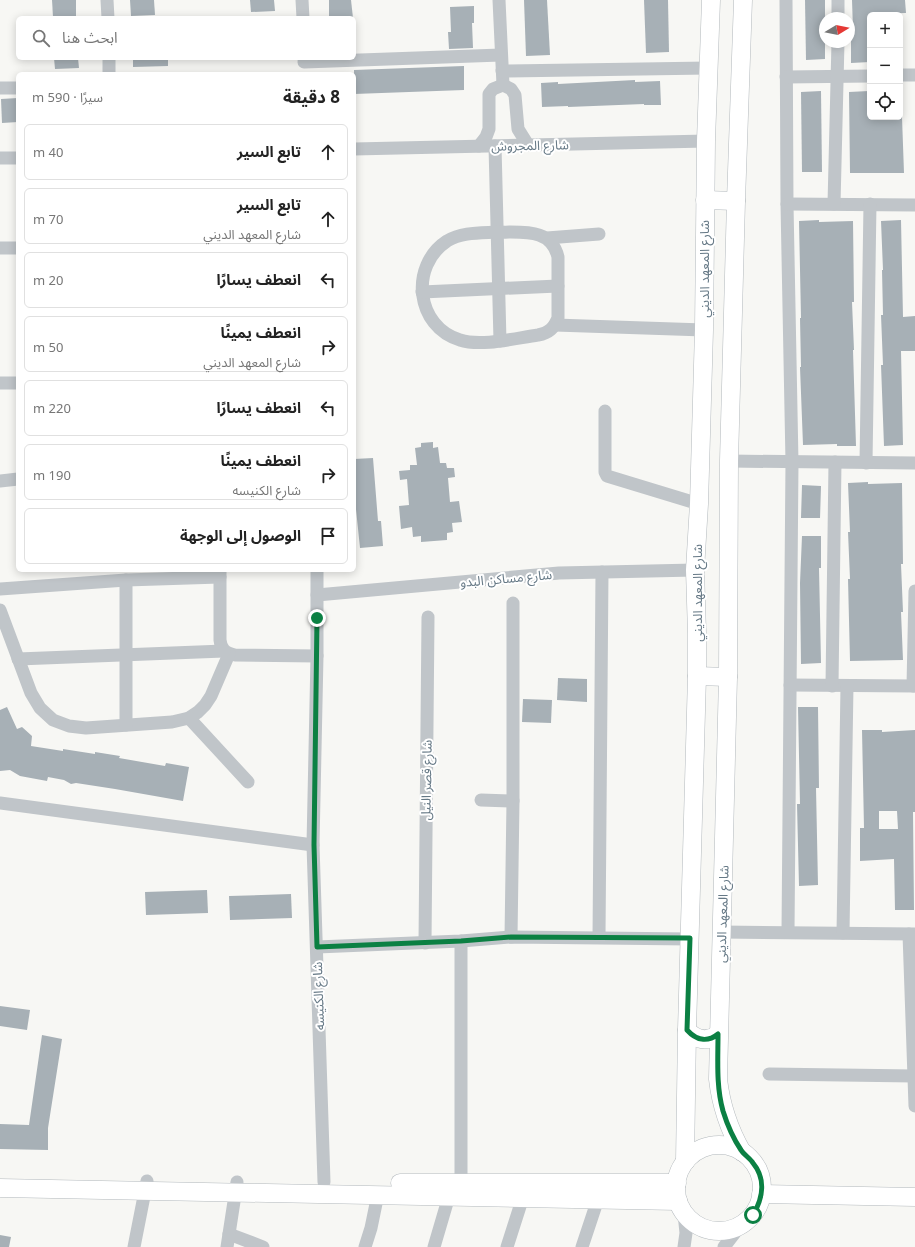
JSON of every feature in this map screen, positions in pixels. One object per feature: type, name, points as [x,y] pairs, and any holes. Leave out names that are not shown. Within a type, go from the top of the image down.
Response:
[{"type":"street","points":[[107,0],[108,16]]},
{"type":"street","points":[[302,0],[303,16]]},
{"type":"street","points":[[499,0],[503,85]]},
{"type":"street","name":"شارع المعهد الديني","points":[[685,1162],[687,1030],[698,633],[695,570],[699,504],[704,330],[706,141],[711,0]]},
{"type":"street","name":"شارع المعهد الديني","points":[[742,1152],[728,1124],[720,1094],[718,1079],[718,1034],[728,677],[730,461],[736,201],[743,0]]},
{"type":"street","points":[[786,0],[787,204],[792,462],[788,932]]},
{"type":"street","points":[[838,0],[838,12]]},
{"type":"street","points":[[834,204],[838,48]]},
{"type":"street","points":[[304,65],[501,55]]},
{"type":"street","points":[[109,60],[109,72]]},
{"type":"street","points":[[502,71],[708,68]]},
{"type":"street","points":[[903,75],[915,75]]},
{"type":"street","points":[[786,77],[867,76]]},
{"type":"street","points":[[503,85],[513,91],[515,95],[517,126],[520,135],[528,145]]},
{"type":"street","points":[[479,146],[486,137],[489,129],[489,94],[493,89],[503,85]]},
{"type":"street","points":[[0,88],[16,88]]},
{"type":"street","name":"شارع المجروش","points":[[356,149],[706,141]]},
{"type":"street","points":[[495,146],[500,341]]},
{"type":"street","points":[[0,158],[16,158]]},
{"type":"street","points":[[705,200],[736,201]]},
{"type":"street","points":[[787,204],[915,205]]},
{"type":"street","points":[[866,463],[870,204]]},
{"type":"street","points":[[497,232],[532,233],[540,234],[547,238],[553,244],[558,257],[558,312],[555,325],[551,330],[545,334],[500,341],[472,343],[459,340],[448,335],[438,327],[430,317],[424,305],[422,292],[423,276],[429,261],[439,248],[448,241],[458,236],[468,234],[497,232]]},
{"type":"street","points":[[547,238],[599,234]]},
{"type":"street","points":[[0,248],[16,248]]},
{"type":"street","points":[[422,292],[558,286]]},
{"type":"street","points":[[555,325],[704,330]]},
{"type":"street","points":[[0,383],[16,383]]},
{"type":"street","points":[[605,411],[605,472],[607,476],[699,504]]},
{"type":"street","points":[[700,461],[915,463]]},
{"type":"street","points":[[832,686],[835,462]]},
{"type":"street","points":[[0,481],[16,479]]},
{"type":"street","name":"شارع مساكن البدو","points":[[317,595],[559,573],[695,570]]},
{"type":"street","name":"شارع الكنيسه","points":[[317,572],[314,845],[324,1182]]},
{"type":"street","points":[[599,938],[602,572]]},
{"type":"street","points":[[0,589],[220,574],[220,640],[221,646],[226,652]]},
{"type":"street","points":[[126,580],[126,725]]},
{"type":"street","points":[[790,685],[914,686],[915,590]]},
{"type":"street","points":[[511,937],[513,801],[512,602]]},
{"type":"street","points":[[0,610],[31,693],[40,708],[53,720],[69,726],[86,728],[172,722],[189,718],[205,705],[211,696],[226,652]]},
{"type":"street","name":"شارع قصر النيل","points":[[424,943],[428,617]]},
{"type":"street","points":[[18,659],[226,652],[317,656]]},
{"type":"street","points":[[697,676],[728,677]]},
{"type":"street","points":[[843,933],[847,686]]},
{"type":"street","points":[[189,718],[248,782]]},
{"type":"street","points":[[481,800],[513,801]]},
{"type":"street","points":[[0,803],[314,845]]},
{"type":"street","points":[[721,932],[912,934],[915,1106]]},
{"type":"street","points":[[317,947],[424,943],[511,937],[690,938]]},
{"type":"street","points":[[461,941],[461,1183]]},
{"type":"street","points":[[687,1030],[700,1040],[710,1039],[718,1034]]},
{"type":"street","points":[[769,1074],[914,1076]]},
{"type":"street","points":[[684,1247],[686,1233],[680,1199],[681,1170],[685,1162],[707,1147],[725,1146],[742,1152],[754,1164],[759,1172],[761,1194],[758,1207],[753,1215],[740,1226],[724,1247]]},
{"type":"street","points":[[0,1177],[146,1185],[237,1187],[378,1194],[598,1199],[680,1199]]},
{"type":"street","points":[[237,1187],[324,1182],[461,1183],[680,1199]]},
{"type":"street","points":[[0,1188],[146,1185]]},
{"type":"street","points":[[134,1247],[146,1185]]},
{"type":"street","points":[[237,1187],[228,1241],[263,1247]]},
{"type":"street","points":[[365,1247],[371,1228],[378,1194]]},
{"type":"street","points":[[761,1194],[915,1197]]},
{"type":"street","points":[[434,1247],[449,1196]]},
{"type":"street","points":[[507,1247],[523,1197]]},
{"type":"street","points":[[582,1247],[598,1199]]},
{"type":"street","points":[[680,1199],[690,1220],[697,1225],[714,1231],[723,1231],[740,1226]]},
{"type":"building","points":[[52,0],[76,0],[76,16],[53,16]]},
{"type":"building","points":[[130,0],[154,0],[155,15],[131,16]]},
{"type":"building","points":[[250,0],[274,0],[275,11],[251,12]]},
{"type":"building","points":[[329,0],[351,0],[353,16],[329,16]]},
{"type":"building","points":[[524,0],[547,0],[550,55],[526,56]]},
{"type":"building","points":[[644,0],[668,0],[669,52],[646,53]]},
{"type":"building","points":[[805,0],[825,0],[825,12],[819,12],[819,48],[825,48],[825,59],[806,60]]},
{"type":"building","points":[[852,0],[905,0],[906,13],[867,12],[867,62],[851,63],[851,48],[855,48],[855,12],[852,12]]},
{"type":"building","points":[[474,6],[474,23],[472,23],[473,48],[449,49],[448,32],[451,32],[450,7]]},
{"type":"building","points":[[54,60],[78,60],[79,68],[55,69]]},
{"type":"building","points":[[133,60],[168,60],[168,66],[133,67]]},
{"type":"building","points":[[464,66],[464,90],[356,94],[356,72],[354,72],[354,70]]},
{"type":"building","points":[[635,80],[635,82],[660,81],[661,105],[644,104],[542,107],[541,83],[558,82],[558,84]]},
{"type":"building","points":[[821,91],[822,172],[802,172],[801,92]]},
{"type":"building","points":[[867,91],[867,120],[902,120],[904,173],[850,173],[849,92]]},
{"type":"building","points":[[16,98],[16,122],[2,123],[1,99]]},
{"type":"building","points":[[819,220],[819,222],[853,221],[854,302],[852,302],[856,446],[837,446],[837,444],[803,445],[800,367],[801,318],[799,221]]},
{"type":"building","points":[[901,220],[903,317],[915,316],[915,351],[901,351],[903,445],[884,446],[881,365],[883,365],[881,315],[883,315],[883,270],[881,221]]},
{"type":"building","points":[[433,442],[433,448],[438,447],[440,463],[446,463],[447,468],[454,468],[455,477],[448,478],[450,502],[459,501],[462,522],[452,523],[453,532],[447,533],[447,540],[421,542],[421,536],[413,537],[412,527],[401,529],[399,506],[409,505],[407,479],[400,480],[399,471],[410,470],[410,465],[417,465],[415,448],[421,447],[421,443]]},
{"type":"building","points":[[373,458],[378,521],[381,521],[383,546],[360,548],[356,509],[356,459]]},
{"type":"building","points":[[868,482],[868,484],[902,483],[903,564],[901,564],[903,612],[901,612],[903,660],[850,661],[848,579],[850,579],[848,532],[850,532],[848,483]]},
{"type":"building","points":[[802,485],[821,486],[820,518],[801,518]]},
{"type":"building","points":[[802,536],[821,536],[821,568],[819,568],[821,663],[801,664],[800,583]]},
{"type":"building","points":[[558,678],[587,679],[587,702],[557,700]]},
{"type":"building","points":[[523,699],[552,700],[551,723],[522,722]]},
{"type":"building","points":[[7,707],[17,729],[22,727],[32,736],[31,746],[95,754],[95,752],[165,766],[166,763],[189,767],[183,801],[76,783],[71,784],[64,780],[48,777],[47,781],[20,776],[10,770],[0,771],[0,710]]},
{"type":"building","points":[[798,707],[818,707],[819,788],[816,788],[818,885],[799,886],[797,804],[800,804]]},
{"type":"building","points":[[862,730],[882,730],[882,732],[915,730],[915,812],[913,812],[914,910],[895,910],[894,859],[860,861],[860,828],[864,828]],"holes":[[[879,811],[897,811],[898,829],[879,829]]]},
{"type":"building","points":[[207,890],[208,913],[146,915],[145,892]]},
{"type":"building","points":[[291,894],[292,918],[230,920],[229,896]]},
{"type":"building","points":[[0,1006],[30,1010],[27,1030],[0,1026]]},
{"type":"building","points":[[42,1035],[62,1039],[48,1128],[48,1150],[0,1149],[0,1124],[29,1125]]},
{"type":"building","points":[[0,1235],[11,1237],[9,1247],[0,1247]]},
{"type":"route","points":[[317,618],[314,845],[317,947],[461,941],[511,937],[690,938],[687,1030],[700,1040],[710,1039],[718,1034],[718,1079],[723,1110],[734,1138],[742,1152],[749,1157],[754,1164],[759,1172],[761,1181],[761,1199],[753,1215]]}]
